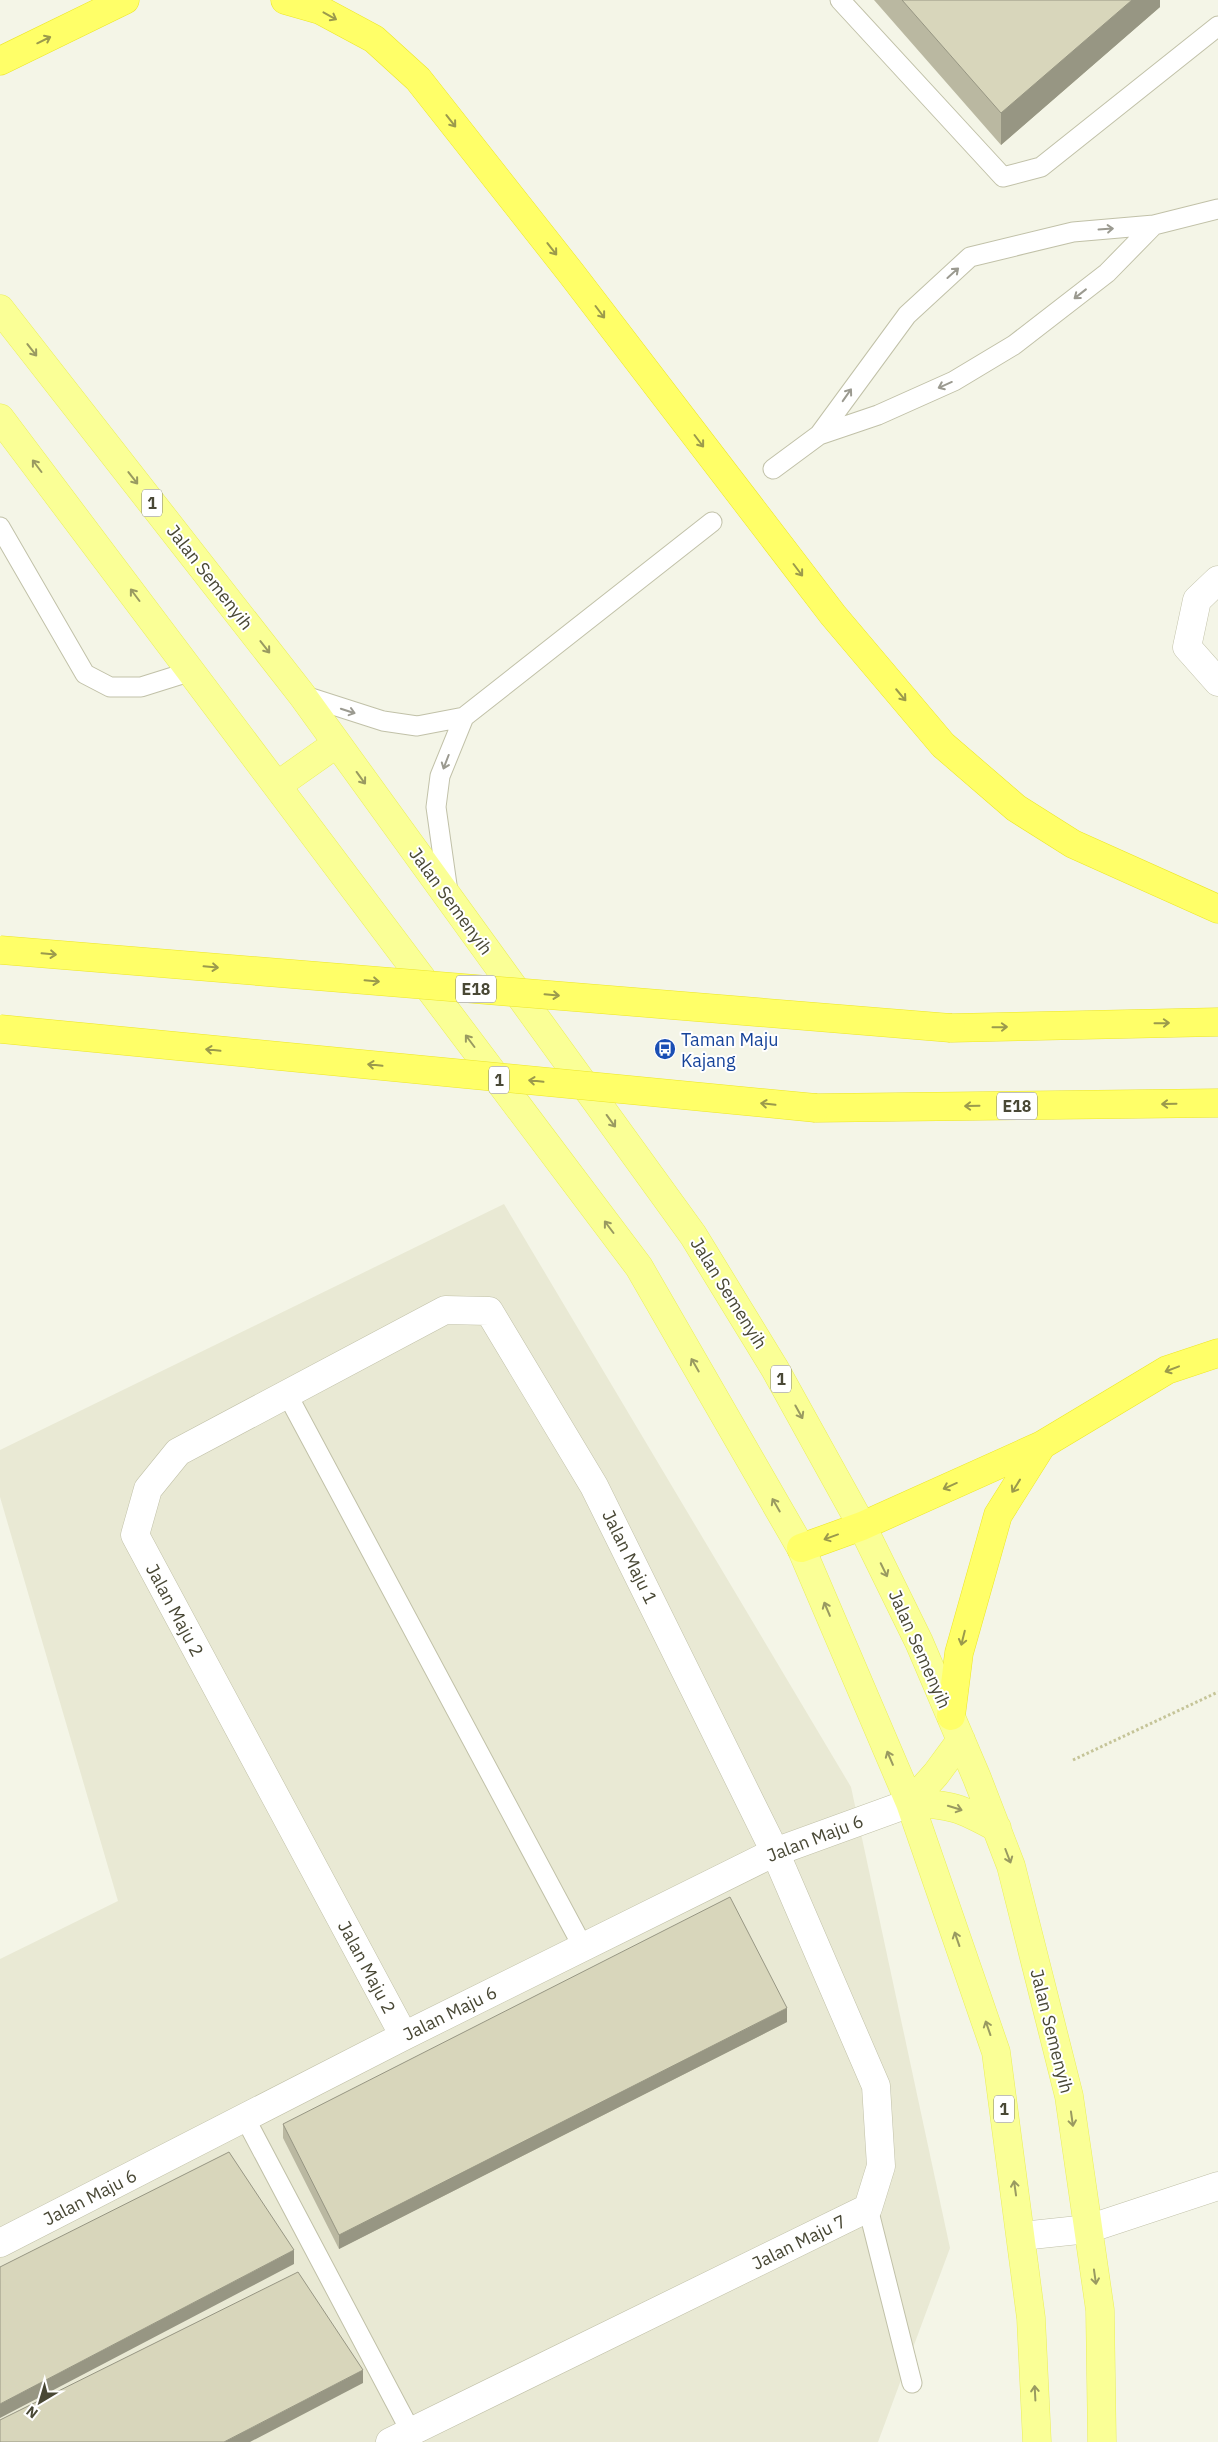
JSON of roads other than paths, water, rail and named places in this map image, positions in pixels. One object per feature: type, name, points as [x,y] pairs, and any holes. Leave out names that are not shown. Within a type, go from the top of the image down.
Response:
[{"type":"highway","points":[[0,61],[124,0]]},
{"type":"highway","points":[[284,0],[320,10],[374,40],[418,79],[583,288],[833,616],[943,745],[1016,808],[1073,844],[1218,909]]},
{"type":"highway","name":"E18","points":[[0,950],[951,1028],[1218,1022]]},
{"type":"highway","name":"E18","points":[[0,1029],[816,1108],[1218,1103]]},
{"type":"highway","points":[[801,1548],[862,1526],[1042,1445],[1167,1370],[1218,1353]]},
{"type":"highway","points":[[956,1728],[959,1653],[998,1515],[1042,1445]]},
{"type":"main road","name":"Jalan Semenyih","points":[[0,309],[302,695],[693,1235],[775,1369],[862,1526],[919,1642],[956,1728],[1011,1866],[1069,2096],[1100,2310],[1102,2442]]},
{"type":"main road","name":"1","points":[[0,418],[639,1267],[801,1548],[910,1803],[996,2052],[1022,2236],[1031,2318],[1037,2442]]},
{"type":"main road","points":[[278,786],[336,744]]},
{"type":"main road","points":[[910,1803],[936,1774],[956,1728]]},
{"type":"main road","points":[[910,1803],[950,1805],[969,1812],[997,1828]]},
{"type":"street","points":[[1218,580],[1197,600],[1187,647],[1218,682]]},
{"type":"street","name":"Jalan Maju 2","points":[[404,2036],[135,1535],[148,1489],[178,1452],[444,1310]]},
{"type":"street","name":"Jalan Maju 1","points":[[444,1310],[489,1311],[594,1486],[775,1852]]},
{"type":"street","name":"Jalan Maju 6","points":[[0,2243],[404,2036],[775,1852],[910,1803]]},
{"type":"street","name":"Jalan Maju 7","points":[[401,2437],[868,2208],[881,2166],[876,2086],[775,1852]]},
{"type":"street","points":[[1022,2236],[1088,2229],[1218,2186]]},
{"type":"lane","points":[[840,0],[1003,177],[1041,167],[1218,26]]},
{"type":"lane","points":[[773,469],[819,435],[907,314],[970,257],[1073,232],[1154,226],[1218,209]]},
{"type":"lane","points":[[819,435],[878,415],[954,381],[1014,344],[1107,273],[1154,226]]},
{"type":"lane","points":[[302,695],[375,719],[417,726],[464,717],[712,522]]},
{"type":"lane","points":[[0,527],[85,674],[110,687],[141,686],[192,671]]},
{"type":"lane","points":[[449,897],[436,808],[440,776],[464,717]]},
{"type":"lane","points":[[287,1394],[583,1947]]},
{"type":"lane","points":[[245,2118],[401,2437]]},
{"type":"lane","points":[[868,2208],[912,2383]]},
{"type":"place","name":"Taman Maju Kajang","points":[[665,1049]]}]
